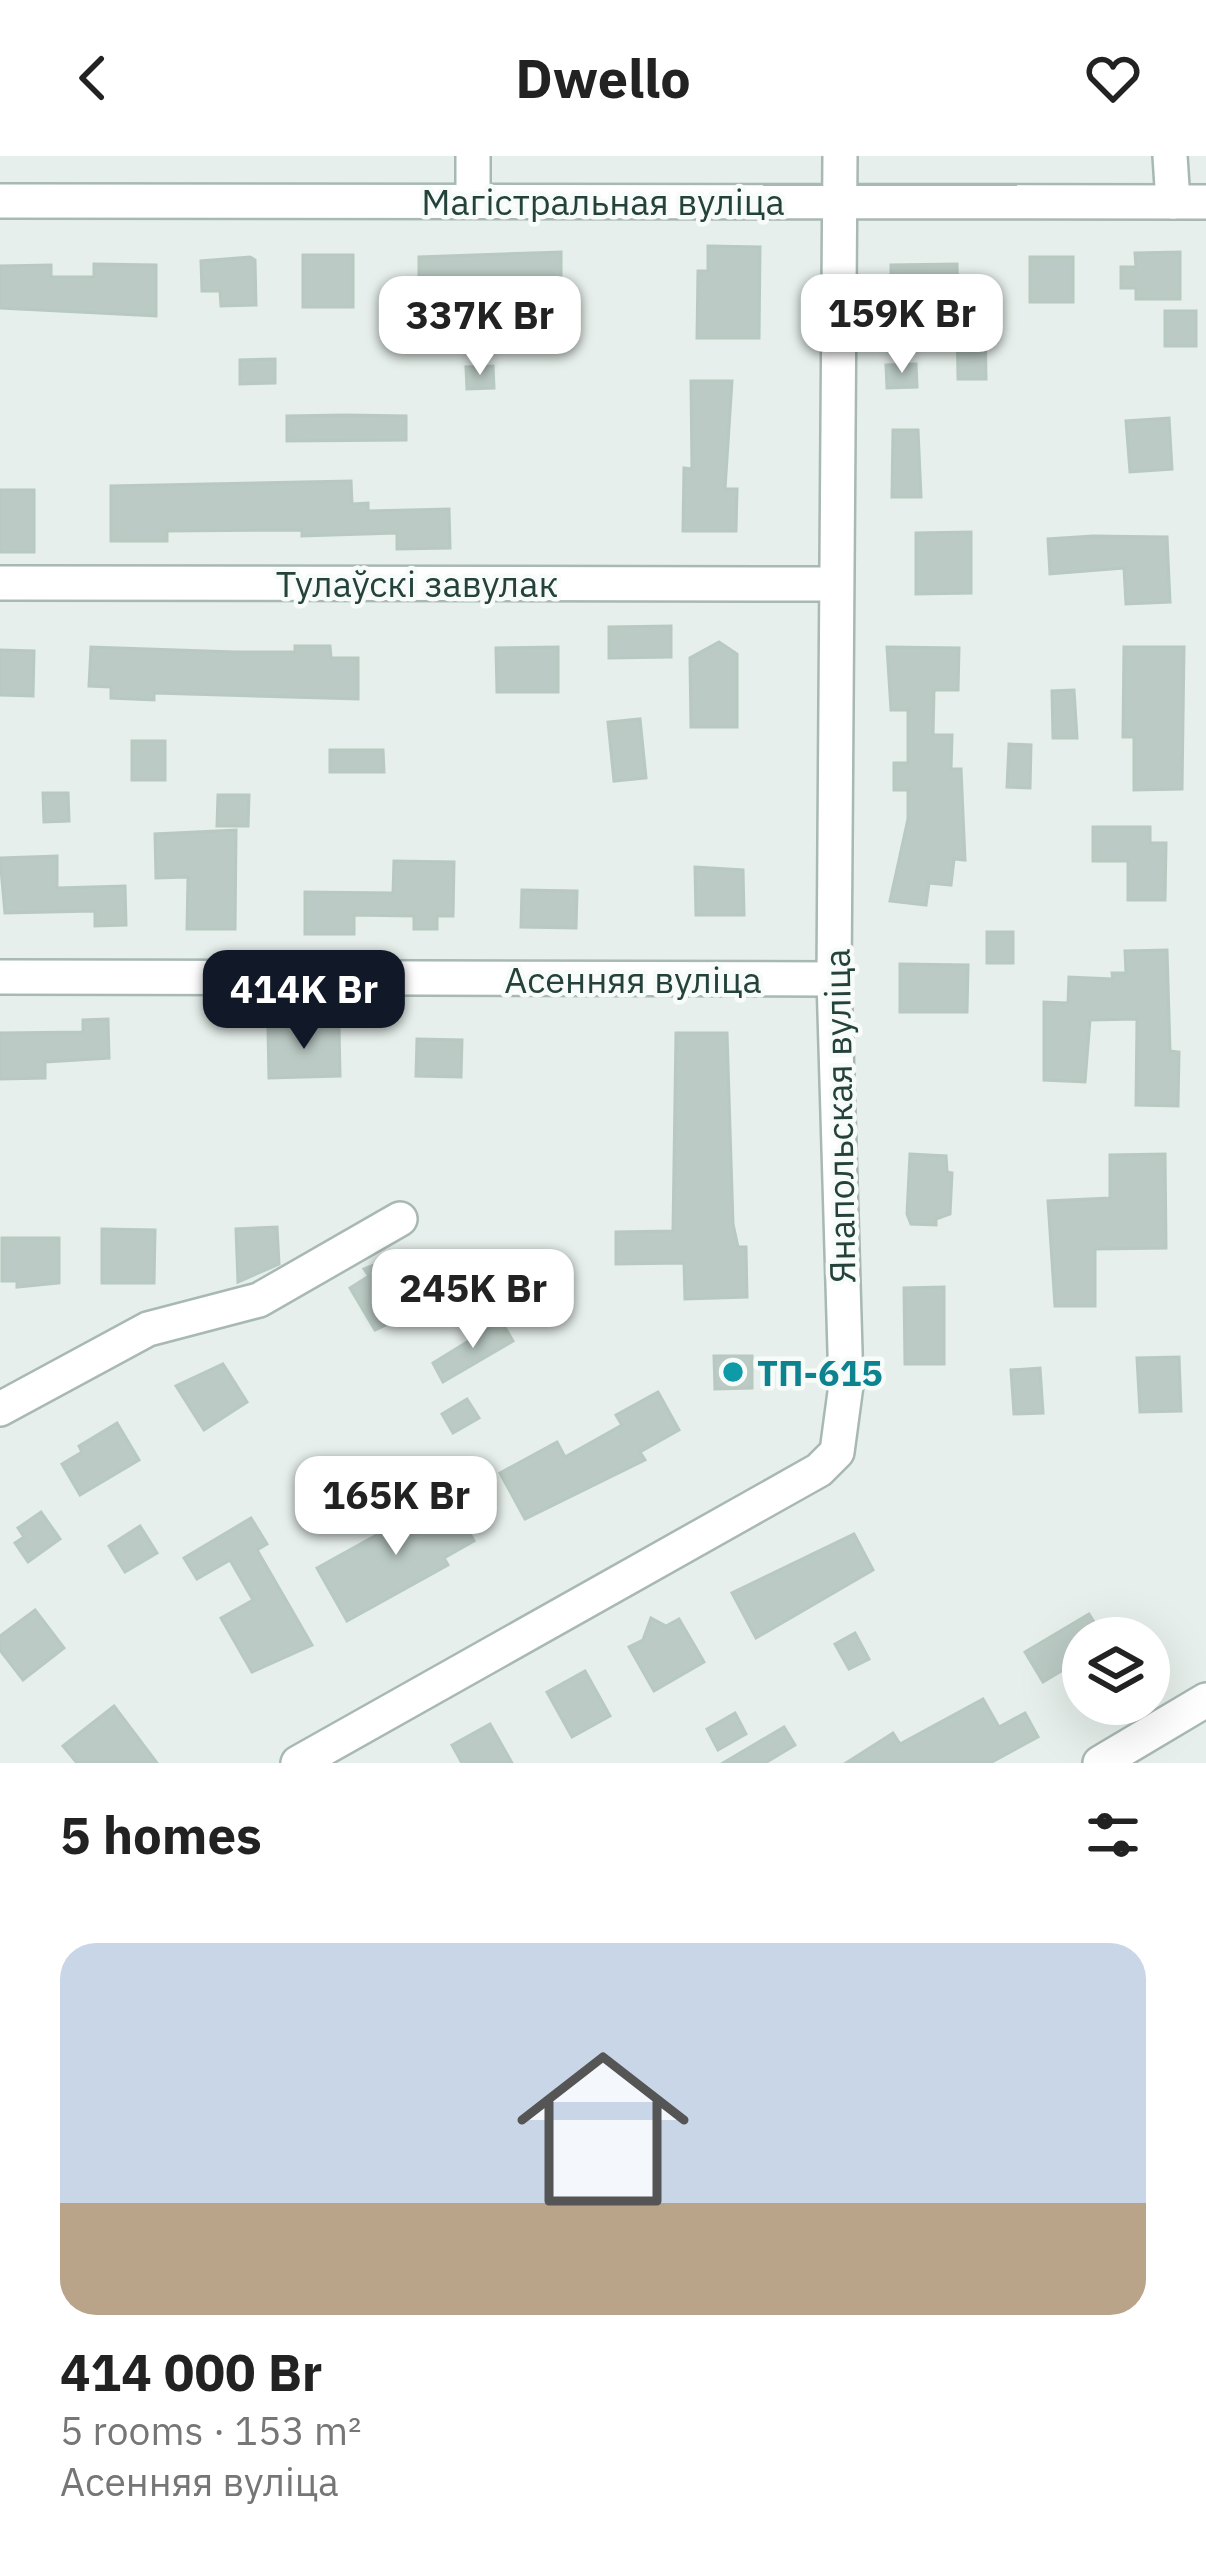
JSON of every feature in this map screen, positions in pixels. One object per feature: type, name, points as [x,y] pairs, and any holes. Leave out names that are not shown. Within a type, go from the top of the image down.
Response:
[{"type":"street","points":[[473,156],[473,201]]},
{"type":"street","name":"Янапольская вуліца","points":[[298,1763],[819,1470],[837,1452],[846,1385],[834,979],[840,156]]},
{"type":"street","points":[[1170,156],[1190,202]]},
{"type":"street","name":"Магістральная вуліца","points":[[0,201],[1190,202]]},
{"type":"street","name":"Тулаўскі завулак","points":[[0,583],[834,584]]},
{"type":"street","name":"Асенняя вуліца","points":[[0,977],[834,979]]},
{"type":"street","points":[[0,1409],[148,1329],[259,1300],[400,1220]]},
{"type":"street","points":[[1100,1763],[1206,1700]]},
{"type":"building","points":[[708,246],[760,247],[759,338],[697,338],[698,271],[708,271]]},
{"type":"building","points":[[561,252],[561,302],[419,305],[419,257]]},
{"type":"building","points":[[1180,252],[1180,299],[1136,299],[1136,288],[1121,288],[1121,267],[1136,267],[1135,253]]},
{"type":"building","points":[[303,255],[353,255],[353,307],[303,307]]},
{"type":"building","points":[[1030,257],[1073,257],[1073,302],[1030,302]]},
{"type":"building","points":[[255,260],[256,305],[221,306],[220,291],[202,291],[201,261]]},
{"type":"building","points":[[94,264],[156,265],[156,316],[0,308],[0,266],[51,265],[51,277],[94,277]]},
{"type":"building","points":[[957,264],[958,314],[911,314],[911,295],[891,295],[891,265]]},
{"type":"building","points":[[1165,311],[1196,311],[1196,346],[1165,346]]},
{"type":"building","points":[[957,318],[985,318],[986,379],[958,379]]},
{"type":"building","points":[[275,359],[275,383],[240,384],[240,360]]},
{"type":"building","points":[[916,364],[917,387],[887,388],[886,365]]},
{"type":"building","points":[[493,366],[494,388],[467,389],[466,367]]},
{"type":"building","points":[[691,381],[732,381],[725,489],[737,489],[736,531],[683,531],[684,468],[692,469]]},
{"type":"building","points":[[287,416],[406,416],[406,440],[287,441]]},
{"type":"building","points":[[1169,418],[1172,469],[1130,472],[1126,421]]},
{"type":"building","points":[[893,430],[918,430],[921,497],[892,497]]},
{"type":"building","points":[[351,481],[352,504],[368,503],[368,511],[449,509],[450,548],[397,549],[397,533],[302,536],[302,530],[167,531],[167,541],[111,541],[111,486]]},
{"type":"building","points":[[0,490],[34,490],[34,552],[0,552]]},
{"type":"building","points":[[971,532],[971,593],[916,594],[916,533]]},
{"type":"building","points":[[1167,537],[1170,602],[1126,604],[1124,568],[1050,574],[1048,539]]},
{"type":"building","points":[[671,626],[671,657],[609,658],[609,627]]},
{"type":"building","points":[[719,642],[737,654],[737,727],[691,727],[690,658]]},
{"type":"building","points":[[295,646],[330,646],[331,658],[358,658],[358,699],[154,693],[154,700],[111,698],[111,687],[89,686],[91,647],[295,652]]},
{"type":"building","points":[[558,647],[558,692],[497,692],[496,648]]},
{"type":"building","points":[[887,647],[959,648],[958,690],[934,690],[933,735],[952,735],[951,769],[961,769],[965,860],[954,859],[951,885],[929,883],[926,905],[890,901],[908,819],[908,790],[894,790],[894,763],[908,763],[908,710],[891,710]]},
{"type":"building","points":[[1124,647],[1184,647],[1182,789],[1134,790],[1134,737],[1123,737]]},
{"type":"building","points":[[0,650],[34,651],[33,696],[0,695]]},
{"type":"building","points":[[1074,690],[1077,738],[1053,738],[1052,691]]},
{"type":"building","points":[[640,719],[646,778],[614,781],[608,722]]},
{"type":"building","points":[[132,741],[165,741],[165,780],[132,780]]},
{"type":"building","points":[[1009,744],[1031,745],[1030,788],[1007,787]]},
{"type":"building","points":[[330,750],[383,750],[384,772],[330,772]]},
{"type":"building","points":[[43,793],[68,793],[69,821],[44,822]]},
{"type":"building","points":[[218,795],[249,795],[248,826],[217,826]]},
{"type":"building","points":[[1093,827],[1150,827],[1150,843],[1166,843],[1165,900],[1128,900],[1128,861],[1093,861]]},
{"type":"building","points":[[236,830],[235,929],[187,929],[188,877],[156,878],[155,834]]},
{"type":"building","points":[[57,856],[57,888],[125,886],[126,925],[95,926],[95,911],[5,913],[0,858]]},
{"type":"building","points":[[394,861],[454,862],[453,916],[437,916],[437,929],[414,929],[414,916],[354,915],[354,934],[305,934],[305,892],[393,893]]},
{"type":"building","points":[[695,867],[743,870],[744,915],[696,915]]},
{"type":"building","points":[[522,890],[577,891],[576,928],[521,927]]},
{"type":"building","points":[[987,932],[1013,932],[1013,963],[987,963]]},
{"type":"building","points":[[1167,950],[1170,1051],[1179,1052],[1178,1106],[1136,1105],[1137,1019],[1090,1020],[1085,1082],[1044,1080],[1044,1002],[1068,1003],[1069,977],[1113,979],[1112,973],[1126,973],[1125,951]]},
{"type":"building","points":[[900,964],[968,965],[967,1012],[900,1012]]},
{"type":"building","points":[[108,1019],[109,1058],[45,1062],[45,1078],[0,1079],[0,1033],[83,1032],[83,1020]]},
{"type":"building","points":[[339,1027],[340,1076],[269,1078],[268,1029]]},
{"type":"building","points":[[676,1033],[727,1033],[733,1224],[738,1247],[746,1247],[747,1297],[685,1299],[684,1263],[616,1264],[616,1232],[673,1231]]},
{"type":"building","points":[[417,1039],[462,1040],[461,1077],[416,1076]]},
{"type":"building","points":[[910,1154],[946,1156],[947,1172],[952,1173],[950,1214],[936,1219],[936,1225],[911,1224],[907,1214]]},
{"type":"building","points":[[1165,1154],[1166,1248],[1095,1249],[1095,1306],[1055,1306],[1048,1201],[1110,1198],[1110,1155]]},
{"type":"building","points":[[277,1227],[279,1264],[238,1282],[236,1229]]},
{"type":"building","points":[[102,1229],[155,1230],[154,1283],[102,1283]]},
{"type":"building","points":[[2,1238],[59,1238],[59,1283],[17,1287],[17,1281],[2,1281]]},
{"type":"building","points":[[404,1253],[433,1302],[375,1330],[350,1288],[369,1276],[364,1269]]},
{"type":"building","points":[[944,1287],[944,1364],[905,1364],[904,1288]]},
{"type":"building","points":[[501,1321],[513,1341],[443,1382],[433,1363]]},
{"type":"building","name":"ТП-615","points":[[714,1356],[752,1356],[752,1388],[715,1389]]},
{"type":"building","points":[[1179,1357],[1181,1411],[1140,1412],[1137,1358]]},
{"type":"building","points":[[223,1364],[247,1402],[204,1430],[176,1386]]},
{"type":"building","points":[[1040,1368],[1043,1413],[1014,1414],[1011,1370]]},
{"type":"building","points":[[658,1392],[679,1430],[640,1452],[645,1460],[525,1519],[500,1473],[557,1442],[565,1457],[622,1425],[616,1415]]},
{"type":"building","points":[[467,1399],[479,1418],[453,1433],[442,1414]]},
{"type":"building","points":[[117,1423],[139,1460],[80,1495],[62,1464],[82,1452],[79,1446]]},
{"type":"building","points":[[321,1485],[332,1505],[310,1517],[299,1497]]},
{"type":"building","points":[[449,1495],[474,1541],[444,1558],[448,1565],[347,1621],[317,1568]]},
{"type":"building","points":[[41,1512],[60,1539],[28,1562],[15,1543],[24,1537],[18,1528]]},
{"type":"building","points":[[251,1518],[267,1544],[257,1550],[312,1645],[252,1672],[221,1618],[253,1600],[230,1560],[197,1579],[184,1558]]},
{"type":"building","points":[[140,1526],[157,1553],[125,1572],[109,1546]]},
{"type":"building","points":[[854,1534],[873,1570],[756,1638],[732,1593]]},
{"type":"building","points":[[35,1610],[64,1648],[23,1680],[0,1650],[0,1636]]},
{"type":"building","points":[[651,1618],[666,1626],[679,1619],[704,1662],[654,1691],[629,1647],[643,1640]]},
{"type":"building","points":[[1062,1630],[1062,1671],[1043,1682],[1025,1652]]},
{"type":"building","points":[[855,1633],[869,1659],[849,1669],[835,1644]]},
{"type":"building","points":[[585,1671],[610,1716],[572,1737],[547,1692]]},
{"type":"building","points":[[983,1699],[999,1727],[1025,1713],[1038,1737],[990,1763],[846,1763],[893,1733],[900,1744]]},
{"type":"building","points":[[114,1706],[157,1763],[77,1763],[63,1746]]},
{"type":"building","points":[[735,1713],[746,1734],[718,1750],[707,1729]]},
{"type":"building","points":[[490,1724],[512,1763],[462,1763],[452,1745]]},
{"type":"building","points":[[784,1727],[795,1745],[765,1763],[723,1763]]},
{"type":"place","name":"ТП-615","points":[[733,1372]]}]
